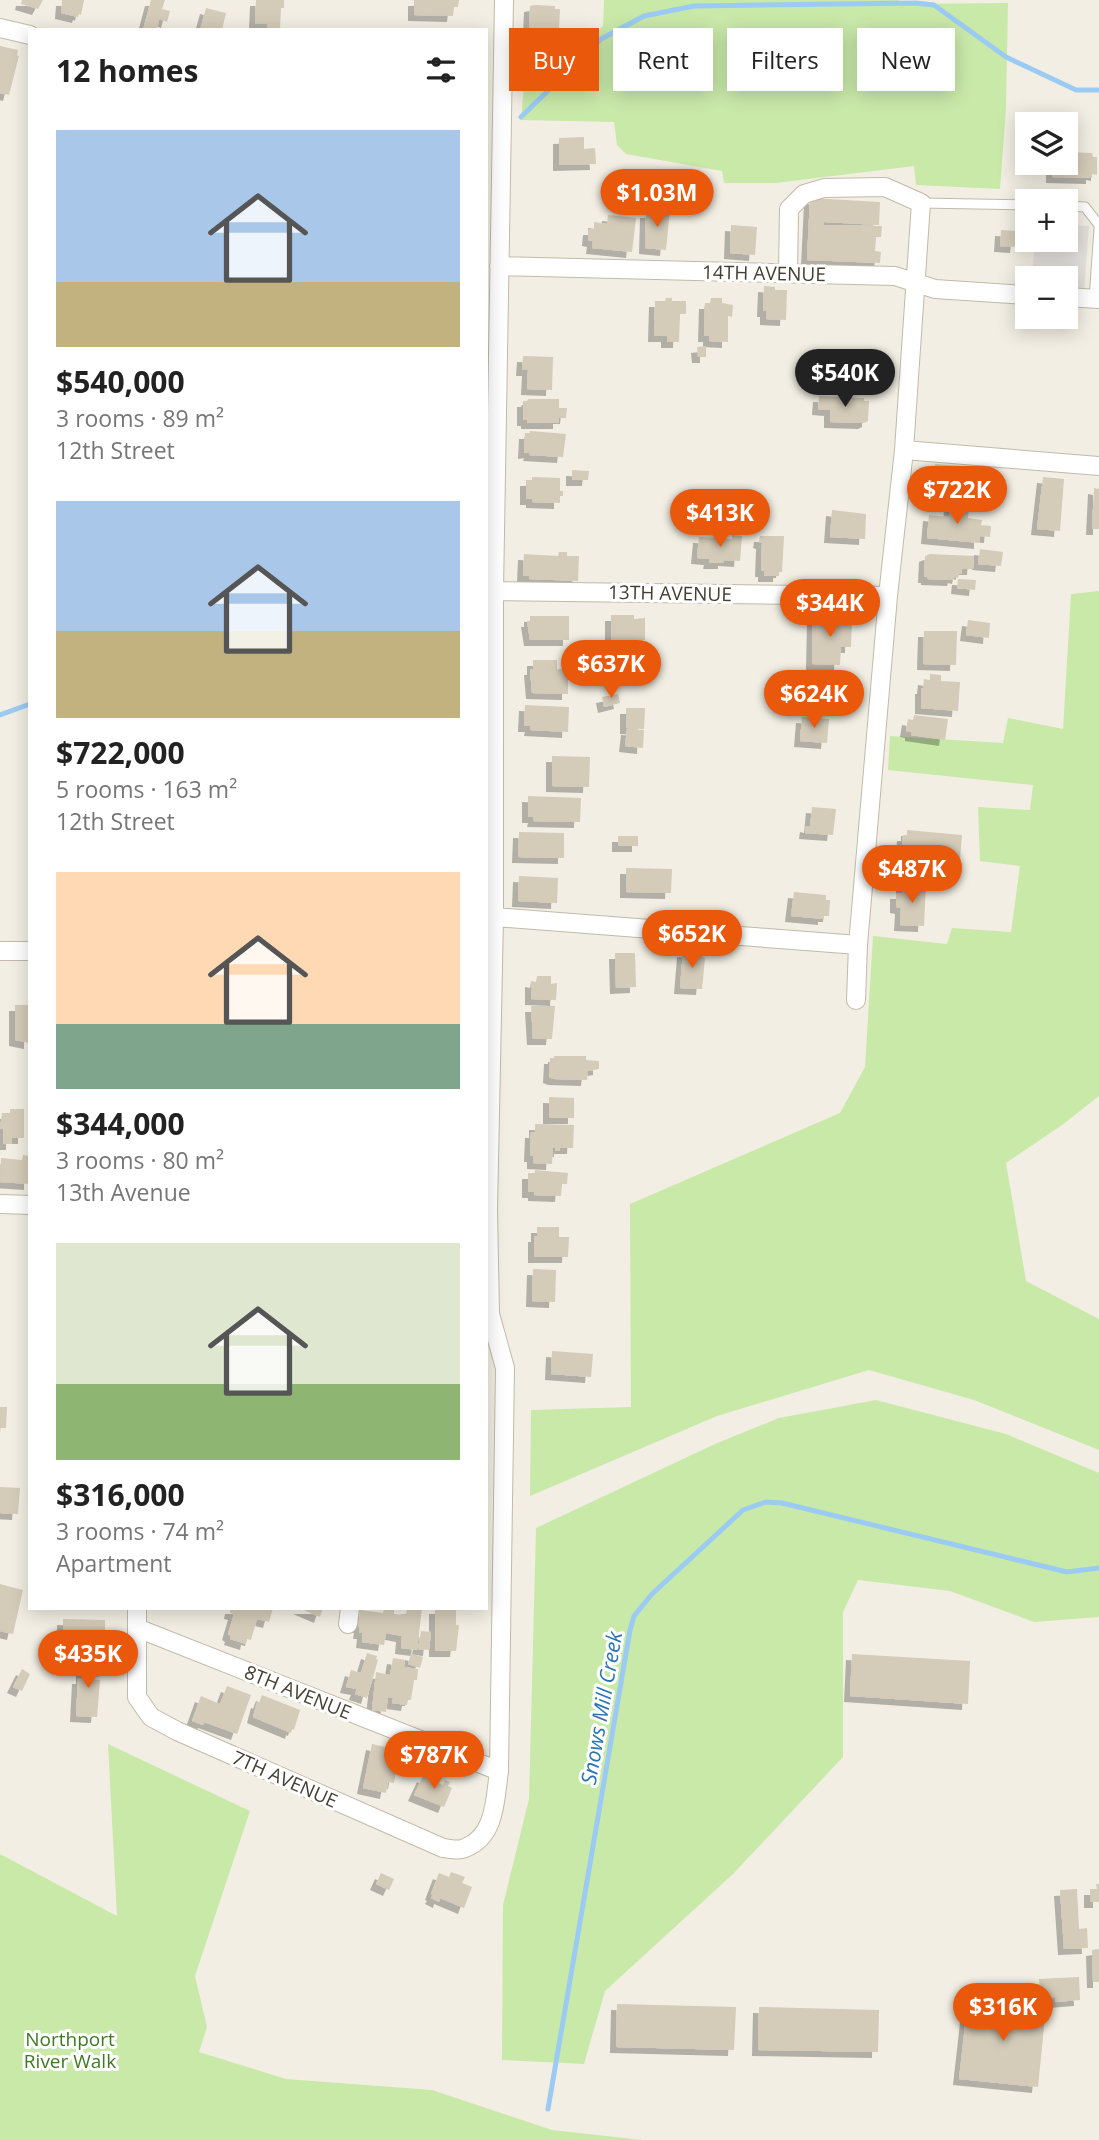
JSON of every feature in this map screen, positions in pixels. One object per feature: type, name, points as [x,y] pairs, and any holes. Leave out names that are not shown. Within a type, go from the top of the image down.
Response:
[{"type":"street","points":[[488,1168],[494,917],[490,622],[494,591],[504,0]]},
{"type":"street","points":[[0,28],[28,35]]},
{"type":"street","points":[[788,273],[789,209],[804,194],[824,188],[885,187],[921,203],[904,450],[888,596],[856,1000]]},
{"type":"street","name":"14TH AVENUE","points":[[499,267],[895,276],[935,289],[1015,294]]},
{"type":"street","points":[[1078,298],[1097,299]]},
{"type":"street","points":[[904,450],[1099,466]]},
{"type":"street","name":"13TH AVENUE","points":[[494,591],[888,596]]},
{"type":"street","points":[[494,917],[859,944]]},
{"type":"street","points":[[0,951],[28,951]]},
{"type":"street","points":[[0,1204],[28,1205]]},
{"type":"street","points":[[488,1245],[490,1314],[505,1368],[499,1771]]},
{"type":"street","points":[[137,1610],[137,1628]]},
{"type":"street","name":"8TH AVENUE","points":[[137,1628],[499,1771]]},
{"type":"street","name":"7TH AVENUE","points":[[137,1628],[137,1697],[151,1717],[177,1731],[443,1848],[463,1849],[481,1838],[492,1820],[499,1771]]},
{"type":"lane","points":[[921,203],[1015,205]]},
{"type":"lane","points":[[1078,207],[1084,207],[1099,227],[1097,299]]},
{"type":"green space","points":[[604,0],[898,0],[909,4],[1008,3],[1006,108],[1000,189],[916,185],[914,166],[776,183],[724,183],[722,171],[626,154],[617,145],[614,122],[521,120],[524,91],[599,91],[599,29],[603,26]]},
{"type":"green space","points":[[1099,591],[1099,1096],[1006,1163],[1026,1281],[1099,1319],[1099,1450],[974,1400],[869,1370],[717,1416],[530,1496],[531,1410],[631,1407],[630,1204],[840,1113],[865,1067],[873,936],[947,944],[952,928],[1011,932],[1020,866],[980,861],[978,807],[1030,810],[1033,785],[888,770],[890,736],[1003,743],[1008,718],[1063,729],[1071,594]]},
{"type":"green space","points":[[876,1400],[1006,1434],[1099,1473],[1099,1617],[1034,1622],[950,1591],[858,1580],[843,1612],[843,1757],[733,1874],[605,1991],[584,2064],[502,2060],[503,1905],[529,1799],[536,1528],[715,1444],[779,1418]]},
{"type":"green space","name":"Northport River Walk","points":[[108,1744],[250,1811],[195,1976],[207,2027],[199,2052],[286,2079],[432,2090],[552,2130],[643,2140],[0,2140],[0,1854],[117,1916]]},
{"type":"shaded area","points":[[1078,226],[1089,226],[1084,292],[1078,292],[1078,266],[1033,266],[1034,252],[1078,252]]},
{"type":"building","points":[[22,0],[43,0],[38,9],[21,4]]},
{"type":"building","points":[[62,0],[84,0],[81,15],[78,17],[61,13]]},
{"type":"building","points":[[151,0],[165,0],[162,9],[170,11],[167,22],[159,19],[157,28],[144,28]]},
{"type":"building","points":[[256,0],[284,0],[280,28],[255,24]]},
{"type":"building","points":[[414,0],[459,0],[458,7],[454,7],[453,16],[414,15]]},
{"type":"building","points":[[530,6],[555,6],[555,9],[560,9],[559,28],[529,28]]},
{"type":"building","points":[[206,8],[226,13],[222,28],[201,28]]},
{"type":"building","points":[[0,46],[18,50],[19,56],[9,95],[0,93]]},
{"type":"building","points":[[584,137],[584,149],[595,148],[596,164],[559,165],[559,138]]},
{"type":"building","points":[[1078,152],[1092,153],[1093,157],[1097,157],[1097,175],[1092,174],[1092,178],[1052,177],[1078,175]]},
{"type":"building","points":[[810,198],[880,202],[879,225],[824,222],[824,225],[882,226],[881,237],[876,237],[875,251],[881,252],[880,263],[807,260]]},
{"type":"building","points":[[656,208],[670,209],[666,250],[645,248],[646,212],[656,212]]},
{"type":"building","points":[[608,215],[636,218],[632,252],[592,248],[593,241],[588,240],[589,229],[594,229],[594,222],[607,224]]},
{"type":"building","points":[[731,225],[757,227],[755,255],[730,253]]},
{"type":"building","points":[[1001,230],[1015,231],[1015,247],[1000,246]]},
{"type":"building","points":[[764,286],[787,290],[786,320],[766,319],[766,311],[763,311]]},
{"type":"building","points":[[666,298],[686,301],[686,314],[680,314],[679,342],[667,342],[667,336],[654,336],[655,301],[665,301]]},
{"type":"building","points":[[711,298],[722,298],[722,303],[733,305],[732,317],[728,316],[728,342],[709,341],[709,336],[704,336],[705,303],[710,303]]},
{"type":"building","points":[[706,346],[706,357],[698,357],[697,347]]},
{"type":"building","points":[[523,356],[553,357],[552,390],[527,389],[528,370],[522,370]]},
{"type":"building","points":[[819,396],[864,398],[864,401],[869,401],[868,421],[830,422],[830,410],[818,409]]},
{"type":"building","points":[[559,399],[559,408],[567,408],[566,418],[559,418],[559,423],[527,423],[527,420],[523,420],[523,401]]},
{"type":"building","points":[[530,431],[566,434],[563,457],[524,453],[525,433]]},
{"type":"building","points":[[935,464],[961,466],[960,475],[970,476],[968,499],[934,497],[934,486],[929,486],[930,473],[934,474]]},
{"type":"building","points":[[572,470],[589,471],[588,480],[572,480]]},
{"type":"building","points":[[532,477],[560,478],[560,491],[563,491],[563,496],[560,496],[560,503],[532,502],[532,499],[526,499],[526,480],[532,480]]},
{"type":"building","points":[[1043,477],[1064,479],[1060,531],[1037,529]]},
{"type":"building","points":[[1094,488],[1099,489],[1099,529],[1092,529]]},
{"type":"building","points":[[950,504],[969,506],[968,518],[982,520],[981,525],[991,526],[990,537],[980,536],[980,543],[927,538],[929,515],[949,517]]},
{"type":"building","points":[[832,510],[866,514],[865,539],[830,537]]},
{"type":"building","points":[[732,535],[742,536],[740,561],[709,563],[710,559],[697,558],[699,537],[732,539]]},
{"type":"building","points":[[760,536],[784,536],[782,572],[779,572],[779,576],[764,576],[764,571],[761,571]]},
{"type":"building","points":[[980,549],[1003,552],[1001,566],[978,564]]},
{"type":"building","points":[[559,552],[567,552],[567,556],[579,556],[578,581],[529,579],[529,576],[523,576],[524,554],[558,556]]},
{"type":"building","points":[[925,556],[974,556],[973,569],[962,569],[962,574],[959,573],[958,578],[954,577],[953,580],[927,579],[924,577]]},
{"type":"building","points":[[958,579],[976,580],[975,590],[957,588]]},
{"type":"building","points":[[611,615],[645,618],[645,640],[639,640],[639,654],[611,654]]},
{"type":"building","points":[[813,615],[852,619],[851,647],[841,647],[840,665],[812,664]]},
{"type":"building","points":[[530,616],[569,616],[569,640],[530,640],[527,621],[530,621]]},
{"type":"building","points":[[968,620],[990,623],[989,638],[966,635]]},
{"type":"building","points":[[924,631],[957,631],[956,665],[923,664]]},
{"type":"building","points":[[533,660],[557,660],[557,669],[568,669],[568,694],[532,693],[530,669],[533,669]]},
{"type":"building","points":[[930,674],[941,675],[941,681],[960,682],[958,711],[921,708],[921,688],[924,679],[930,680]]},
{"type":"building","points":[[618,694],[620,703],[604,707],[602,697]]},
{"type":"building","points":[[525,705],[569,707],[568,732],[530,730],[531,726],[524,726]]},
{"type":"building","points":[[626,708],[645,708],[644,729],[626,728]]},
{"type":"building","points":[[914,715],[948,719],[945,740],[911,735],[911,732],[906,731],[908,719],[913,720]]},
{"type":"building","points":[[802,717],[829,719],[827,743],[800,741]]},
{"type":"building","points":[[627,729],[644,730],[643,748],[625,746]]},
{"type":"building","points":[[552,756],[590,757],[589,787],[552,786]]},
{"type":"building","points":[[528,796],[581,798],[580,822],[533,821],[534,817],[528,817]]},
{"type":"building","points":[[812,807],[836,809],[833,835],[805,833],[806,826],[810,827]]},
{"type":"building","points":[[907,830],[962,835],[960,859],[906,855],[906,850],[902,849],[903,835],[907,835]]},
{"type":"building","points":[[519,832],[564,833],[564,858],[518,857]]},
{"type":"building","points":[[618,836],[638,836],[638,846],[618,846]]},
{"type":"building","points":[[626,868],[672,869],[671,893],[626,892]]},
{"type":"building","points":[[519,876],[558,878],[557,903],[518,901]]},
{"type":"building","points":[[902,884],[926,885],[924,926],[900,925],[901,908],[896,907],[896,893],[902,893]]},
{"type":"building","points":[[794,892],[826,895],[826,900],[830,900],[829,916],[824,916],[824,919],[791,916]]},
{"type":"building","points":[[683,951],[702,952],[702,957],[705,958],[702,989],[680,988]]},
{"type":"building","points":[[615,953],[635,953],[636,987],[616,988]]},
{"type":"building","points":[[537,976],[551,976],[551,984],[557,983],[556,1000],[531,999],[531,981],[536,982]]},
{"type":"building","points":[[15,1005],[28,1005],[28,1043],[15,1040]]},
{"type":"building","points":[[531,1006],[555,1006],[552,1039],[533,1039]]},
{"type":"building","points":[[586,1056],[586,1060],[599,1061],[599,1069],[588,1071],[587,1080],[554,1079],[549,1077],[550,1058]]},
{"type":"building","points":[[549,1097],[574,1098],[574,1118],[549,1118]]},
{"type":"building","points":[[10,1109],[24,1109],[24,1138],[12,1138],[12,1144],[3,1144],[3,1129],[0,1129],[2,1113],[10,1113]]},
{"type":"building","points":[[535,1124],[574,1125],[573,1148],[560,1148],[560,1151],[555,1151],[553,1148],[552,1164],[533,1163],[533,1156],[530,1156],[531,1132],[535,1132]]},
{"type":"building","points":[[23,1155],[28,1156],[28,1184],[0,1182],[1,1158],[22,1160]]},
{"type":"building","points":[[535,1170],[568,1173],[567,1184],[562,1184],[561,1196],[534,1195],[534,1192],[528,1192],[528,1173],[535,1173]]},
{"type":"building","points":[[537,1227],[559,1227],[559,1237],[569,1237],[568,1257],[534,1257]]},
{"type":"building","points":[[533,1269],[556,1270],[555,1302],[532,1301]]},
{"type":"building","points":[[552,1351],[593,1354],[591,1377],[551,1374]]},
{"type":"building","points":[[0,1407],[7,1407],[6,1428],[0,1428]]},
{"type":"building","points":[[0,1487],[20,1488],[18,1514],[0,1513]]},
{"type":"building","points":[[0,1584],[23,1590],[13,1634],[0,1631]]},
{"type":"building","points":[[231,1610],[272,1610],[269,1622],[257,1619],[251,1640],[247,1639],[246,1644],[230,1639],[228,1634],[234,1614],[230,1613]]},
{"type":"building","points":[[304,1610],[322,1610],[320,1617]]},
{"type":"building","points":[[360,1610],[383,1613],[384,1610],[394,1610],[394,1614],[406,1615],[407,1610],[422,1610],[417,1650],[401,1648],[402,1636],[386,1633],[384,1645],[362,1642],[363,1633],[359,1633],[358,1627]]},
{"type":"building","points":[[435,1610],[456,1610],[456,1625],[459,1625],[456,1651],[435,1651]]},
{"type":"building","points":[[63,1619],[105,1620],[105,1635],[99,1635],[99,1644],[68,1644],[68,1635],[63,1635]]},
{"type":"building","points":[[421,1631],[431,1632],[429,1650],[418,1649]]},
{"type":"building","points":[[367,1653],[377,1656],[378,1660],[367,1698],[355,1694],[357,1689],[346,1687],[351,1670],[361,1673]]},
{"type":"building","points":[[411,1654],[423,1657],[420,1668],[408,1664]]},
{"type":"building","points":[[852,1654],[970,1661],[968,1704],[850,1696]]},
{"type":"building","points":[[393,1658],[405,1660],[404,1667],[418,1669],[411,1700],[408,1700],[407,1705],[392,1703],[393,1698],[388,1697],[386,1712],[372,1710],[376,1672],[390,1675]]},
{"type":"building","points":[[99,1661],[99,1677],[90,1677],[100,1680],[97,1717],[76,1716],[78,1678],[82,1678],[82,1662]]},
{"type":"building","points":[[22,1669],[30,1674],[22,1691],[13,1687]]},
{"type":"building","points":[[227,1686],[251,1695],[237,1734],[204,1722],[203,1725],[192,1721],[201,1696],[220,1704]]},
{"type":"building","points":[[262,1695],[300,1710],[291,1733],[253,1717]]},
{"type":"building","points":[[372,1744],[385,1747],[384,1752],[395,1754],[393,1764],[397,1766],[394,1783],[388,1782],[386,1793],[363,1788]]},
{"type":"building","points":[[423,1776],[443,1785],[445,1780],[450,1782],[448,1786],[452,1788],[444,1807],[414,1795]]},
{"type":"building","points":[[451,1872],[465,1877],[462,1883],[472,1887],[464,1908],[440,1898],[439,1902],[431,1898],[439,1873],[449,1877]]},
{"type":"building","points":[[381,1873],[394,1879],[389,1890],[376,1884]]},
{"type":"building","points":[[1096,1884],[1099,1884],[1099,1902],[1090,1902],[1090,1889],[1097,1889]]},
{"type":"building","points":[[1077,1889],[1079,1929],[1087,1928],[1088,1948],[1064,1949],[1060,1890]]},
{"type":"building","points":[[1099,1949],[1099,1982],[1093,1982],[1092,1950]]},
{"type":"building","points":[[1079,1977],[1080,2000],[1055,2002],[1055,1997],[1040,1998],[1039,1979]]},
{"type":"building","points":[[968,1999],[1046,2007],[1038,2087],[959,2079]]},
{"type":"building","points":[[617,2004],[736,2007],[734,2050],[616,2047]]},
{"type":"building","points":[[759,2007],[879,2010],[878,2052],[758,2050]]},
{"type":"waterway","points":[[521,117],[601,39],[644,16],[694,6],[934,5],[1006,57],[1076,90],[1099,90]]},
{"type":"waterway","points":[[0,715],[28,705]]},
{"type":"waterway","name":"Snows Mill Creek","points":[[548,2109],[630,1630],[634,1616],[652,1594],[743,1510],[766,1502],[782,1503],[1067,1572],[1099,1568]]}]
